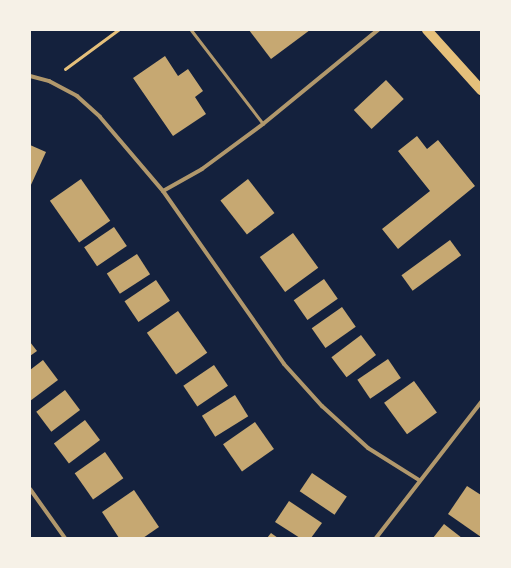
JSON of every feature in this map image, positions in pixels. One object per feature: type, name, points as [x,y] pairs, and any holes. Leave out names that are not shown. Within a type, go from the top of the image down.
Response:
[{"type":"main road","points":[[427,30],[481,90]]},
{"type":"street","points":[[163,191],[202,169],[263,124],[378,30]]},
{"type":"street","points":[[30,76],[50,81],[77,96],[94,112],[163,191],[284,364],[322,406],[368,448],[419,480]]},
{"type":"street","points":[[376,538],[419,480],[481,402]]},
{"type":"street","points":[[30,489],[65,538]]},
{"type":"lane","points":[[191,30],[263,124]]},
{"type":"path","points":[[59,74],[118,30]]},
{"type":"building","points":[[249,30],[310,30],[271,59]]},
{"type":"building","points":[[165,56],[178,76],[188,69],[203,91],[195,97],[206,114],[173,136],[133,78]]},
{"type":"building","points":[[386,80],[404,99],[372,129],[354,110]]},
{"type":"building","points":[[417,136],[427,149],[438,140],[475,186],[398,249],[382,229],[430,191],[398,151]]},
{"type":"building","points":[[30,145],[46,152],[30,187]]},
{"type":"building","points":[[81,179],[110,221],[79,243],[50,201]]},
{"type":"building","points":[[248,179],[274,213],[247,234],[220,201]]},
{"type":"building","points":[[114,227],[127,246],[97,266],[84,247]]},
{"type":"building","points":[[293,233],[318,268],[285,292],[260,257]]},
{"type":"building","points":[[450,240],[461,255],[413,291],[401,275]]},
{"type":"building","points":[[137,254],[150,274],[120,294],[107,274]]},
{"type":"building","points":[[324,279],[338,299],[307,320],[294,300]]},
{"type":"building","points":[[156,280],[170,301],[138,322],[124,301]]},
{"type":"building","points":[[342,307],[356,327],[325,348],[312,328]]},
{"type":"building","points":[[178,311],[207,353],[176,375],[147,333]]},
{"type":"building","points":[[361,335],[376,355],[346,377],[331,357]]},
{"type":"building","points":[[30,342],[37,351],[30,356]]},
{"type":"building","points":[[388,359],[401,378],[370,399],[357,380]]},
{"type":"building","points":[[43,360],[58,380],[30,401],[30,370]]},
{"type":"building","points":[[214,365],[228,386],[197,406],[183,386]]},
{"type":"building","points":[[414,381],[437,413],[407,434],[384,403]]},
{"type":"building","points":[[65,390],[80,410],[51,432],[36,412]]},
{"type":"building","points":[[235,395],[248,416],[215,437],[202,416]]},
{"type":"building","points":[[85,420],[100,440],[69,463],[54,443]]},
{"type":"building","points":[[255,422],[274,449],[242,471],[223,444]]},
{"type":"building","points":[[105,452],[123,478],[93,499],[75,473]]},
{"type":"building","points":[[312,473],[347,496],[335,515],[300,491]]},
{"type":"building","points":[[467,486],[481,495],[481,537],[448,514]]},
{"type":"building","points":[[134,490],[159,527],[143,538],[119,538],[102,512]]},
{"type":"building","points":[[289,501],[322,523],[311,538],[300,538],[275,522]]},
{"type":"building","points":[[444,524],[462,538],[433,538]]},
{"type":"building","points":[[271,533],[278,538],[267,538]]}]
